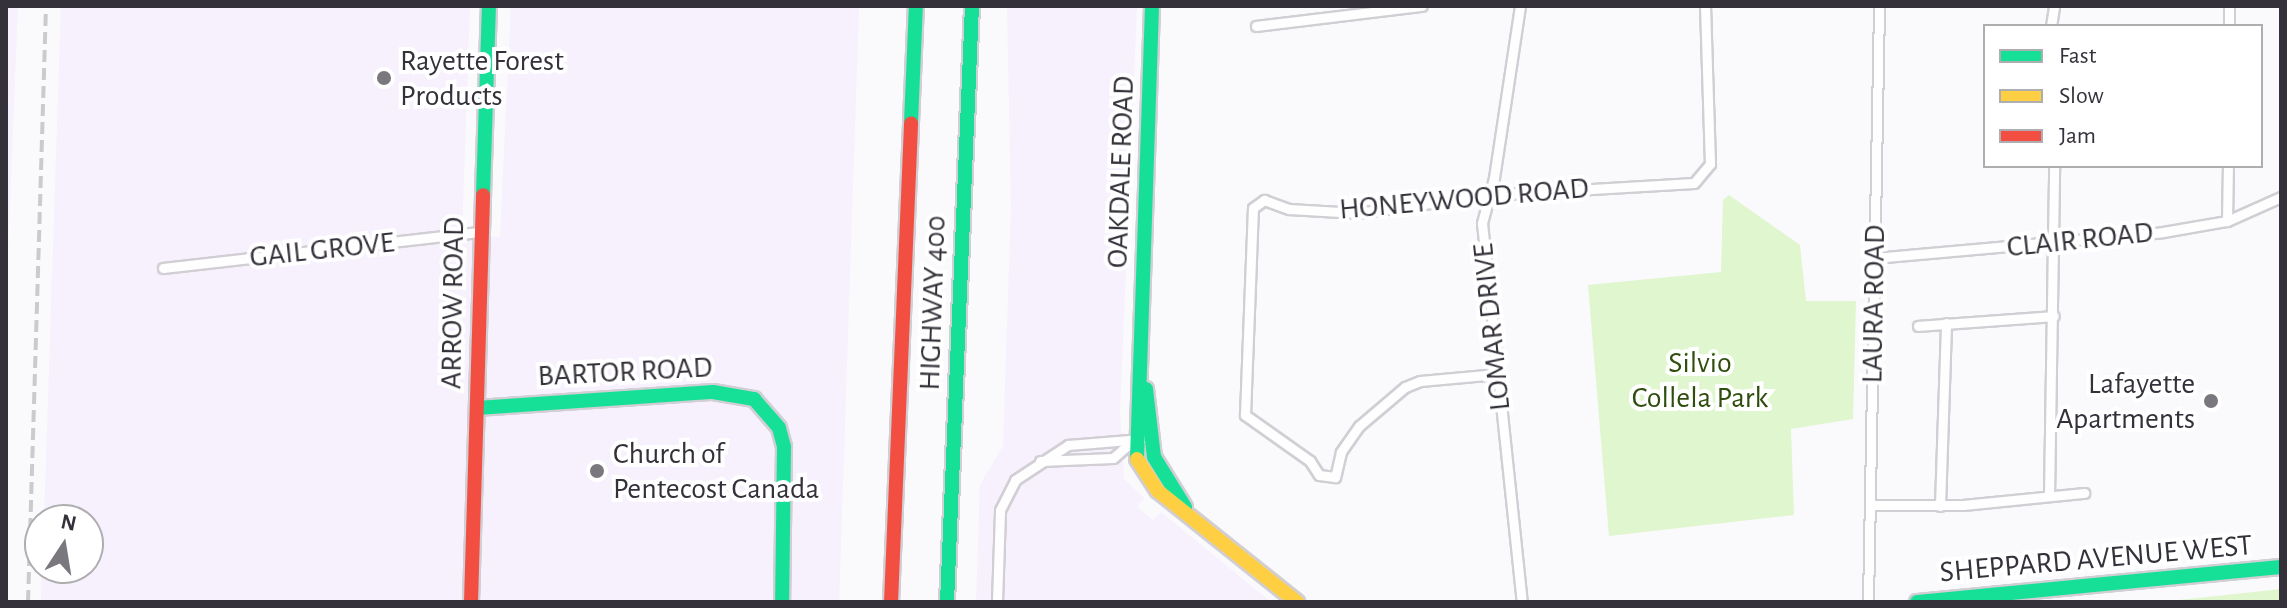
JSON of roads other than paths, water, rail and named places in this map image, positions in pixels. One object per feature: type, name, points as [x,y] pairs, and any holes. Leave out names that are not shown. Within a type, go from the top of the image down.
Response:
[{"type":"main road","name":"ARROW ROAD","points":[[471,602],[489,6]]},
{"type":"main road","name":"HIGHWAY 400","points":[[891,602],[916,6]]},
{"type":"main road","name":"HIGHWAY 400","points":[[947,602],[972,6]]},
{"type":"main road","name":"OAKDALE ROAD","points":[[1152,6],[1143,339],[1134,440],[1137,460],[1158,491],[1292,599]]},
{"type":"main road","name":"OAKDALE ROAD","points":[[1143,339],[1154,457],[1191,518]]},
{"type":"main road","name":"BARTOR ROAD","points":[[477,408],[713,392],[754,399],[775,420],[784,447],[782,602]]},
{"type":"main road","name":"SHEPPARD AVENUE WEST","points":[[1917,602],[2281,567]]},
{"type":"street","points":[[1256,26],[1422,6]]},
{"type":"street","name":"LOMAR DRIVE","points":[[1520,6],[1490,195],[1482,223],[1522,602]]},
{"type":"street","name":"HONEYWOOD ROAD","points":[[1497,374],[1405,387],[1359,426],[1332,478],[1319,475],[1310,461],[1269,431],[1249,423],[1245,415],[1253,208],[1264,200],[1289,209],[1357,213],[1490,195],[1694,183],[1705,174],[1710,164],[1705,6]]},
{"type":"street","name":"LAURA ROAD","points":[[1868,602],[1879,6]]},
{"type":"street","points":[[2049,496],[2056,244],[2054,168]]},
{"type":"street","points":[[2227,221],[2228,168]]},
{"type":"street","name":"CLAIR ROAD","points":[[1874,258],[2056,244],[2227,221],[2281,197]]},
{"type":"street","name":"GAIL GROVE","points":[[163,268],[481,232]]},
{"type":"street","points":[[1918,326],[2054,316]]},
{"type":"street","points":[[1940,506],[1946,323]]},
{"type":"street","points":[[997,602],[1000,510],[1015,480],[1036,462],[1068,445],[1150,439]]},
{"type":"street","points":[[1036,462],[1113,458],[1134,440]]},
{"type":"street","points":[[1871,505],[1940,506],[2084,493]]},
{"type":"railway","points":[[28,602],[46,6]]},
{"type":"place","name":"Rayette Forest Products","points":[[384,78]]},
{"type":"place","name":"Lafayette Apartments","points":[[2211,401]]},
{"type":"place","name":"Church of Pentecost Canada","points":[[597,471]]},
{"type":"park label","name":"Silvio Collela Park","points":[[1700,380]]}]
